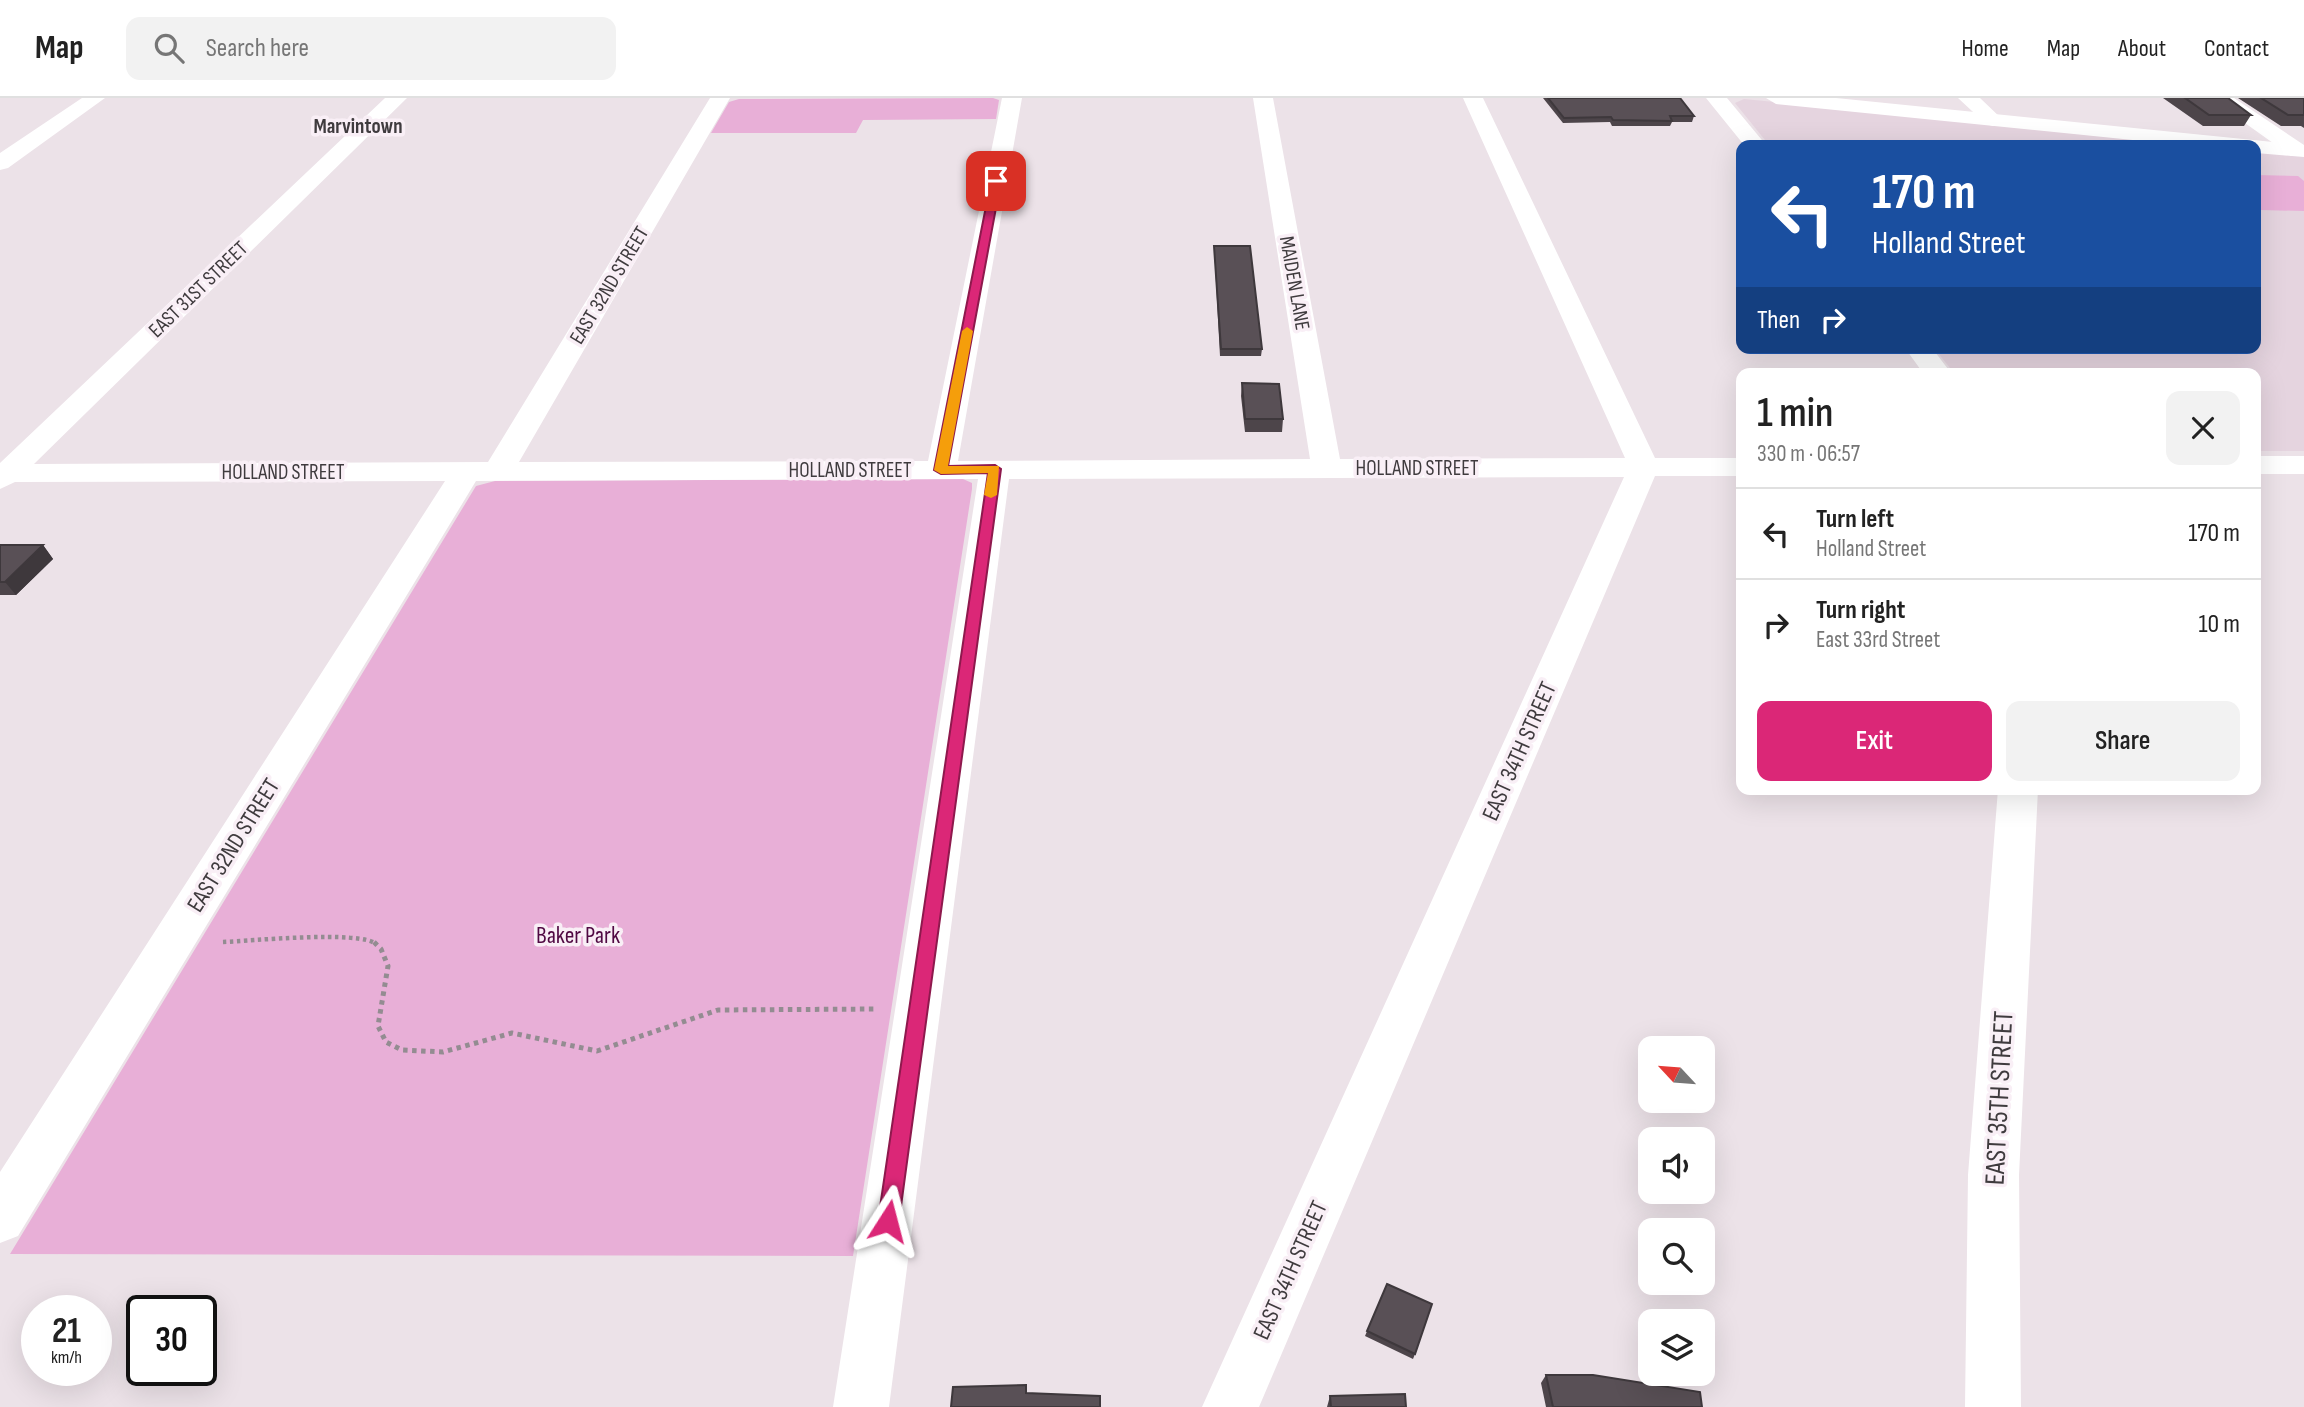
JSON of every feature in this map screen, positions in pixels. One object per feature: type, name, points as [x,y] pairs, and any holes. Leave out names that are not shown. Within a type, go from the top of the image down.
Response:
[{"type":"street","points":[[0,163],[95,98]]},
{"type":"street","name":"EAST 31ST STREET","points":[[3,475],[397,98]]},
{"type":"street","name":"EAST 32ND STREET","points":[[0,1218],[720,98]]},
{"type":"street","points":[[941,470],[1012,98]]},
{"type":"street","name":"MAIDEN LANE","points":[[1264,98],[1327,468]]},
{"type":"street","points":[[1473,98],[1644,467]]},
{"type":"street","points":[[1717,98],[1751,140]]},
{"type":"street","points":[[1776,98],[2193,140]]},
{"type":"street","points":[[1968,98],[1993,120]]},
{"type":"street","points":[[2220,98],[2301,151]]},
{"type":"street","points":[[2261,147],[2301,151]]},
{"type":"street","points":[[1923,354],[1933,368]]},
{"type":"street","points":[[2261,465],[2304,465]]},
{"type":"street","name":"EAST 34TH STREET","points":[[1230,1407],[1644,467]]},
{"type":"street","name":"HOLLAND STREET","points":[[3,475],[1736,467]]},
{"type":"street","points":[[861,1407],[995,469]]},
{"type":"street","name":"EAST 35TH STREET","points":[[1993,1407],[1989,1294],[2005,965],[2018,795]]},
{"type":"path","points":[[223,942],[345,937],[370,939],[381,949],[388,966],[378,1026],[386,1042],[402,1050],[443,1052],[512,1033],[597,1051],[718,1010],[879,1009]]},
{"type":"shaded area","points":[[1744,99],[2158,140],[1765,140],[1735,103]]},
{"type":"shaded area","points":[[2261,151],[2304,155],[2304,451],[2261,451],[2261,368],[1950,368],[1939,354],[2261,354]]},
{"type":"green space","points":[[739,99],[999,100],[996,119],[863,120],[856,133],[711,133],[729,102]]},
{"type":"green space","points":[[2261,175],[2298,176],[2304,181],[2304,211],[2261,210]]},
{"type":"green space","name":"Baker Park","points":[[963,479],[972,483],[972,489],[853,1256],[10,1254],[476,486],[495,481]]},
{"type":"building","points":[[1548,98],[1680,98],[1694,116],[1670,116],[1672,121],[1613,120],[1611,117],[1564,118]]},
{"type":"building","points":[[2185,98],[2228,98],[2251,115],[2209,115]]},
{"type":"building","points":[[2261,98],[2304,98],[2304,115],[2288,115]]},
{"type":"building","points":[[1214,246],[1250,246],[1262,349],[1221,349]]},
{"type":"building","points":[[1242,383],[1279,384],[1283,419],[1245,419]]},
{"type":"building","points":[[0,545],[43,545],[5,582],[0,582]]},
{"type":"building","points":[[1387,1284],[1432,1304],[1415,1354],[1367,1331]]},
{"type":"building","points":[[1546,1375],[1593,1375],[1638,1382],[1638,1386],[1662,1386],[1700,1392],[1702,1407],[1553,1407]]},
{"type":"building","points":[[1026,1385],[1026,1393],[1100,1396],[1100,1407],[951,1407],[953,1387]]},
{"type":"building","points":[[1405,1394],[1406,1407],[1331,1407],[1330,1396]]},
{"type":"slow traffic","points":[[967,331],[941,470],[995,469],[991,495]]},
{"type":"district","name":"Marvintown","points":[[358,126]]},
{"type":"route","points":[[888,1221],[995,469],[941,470],[996,181]]}]
